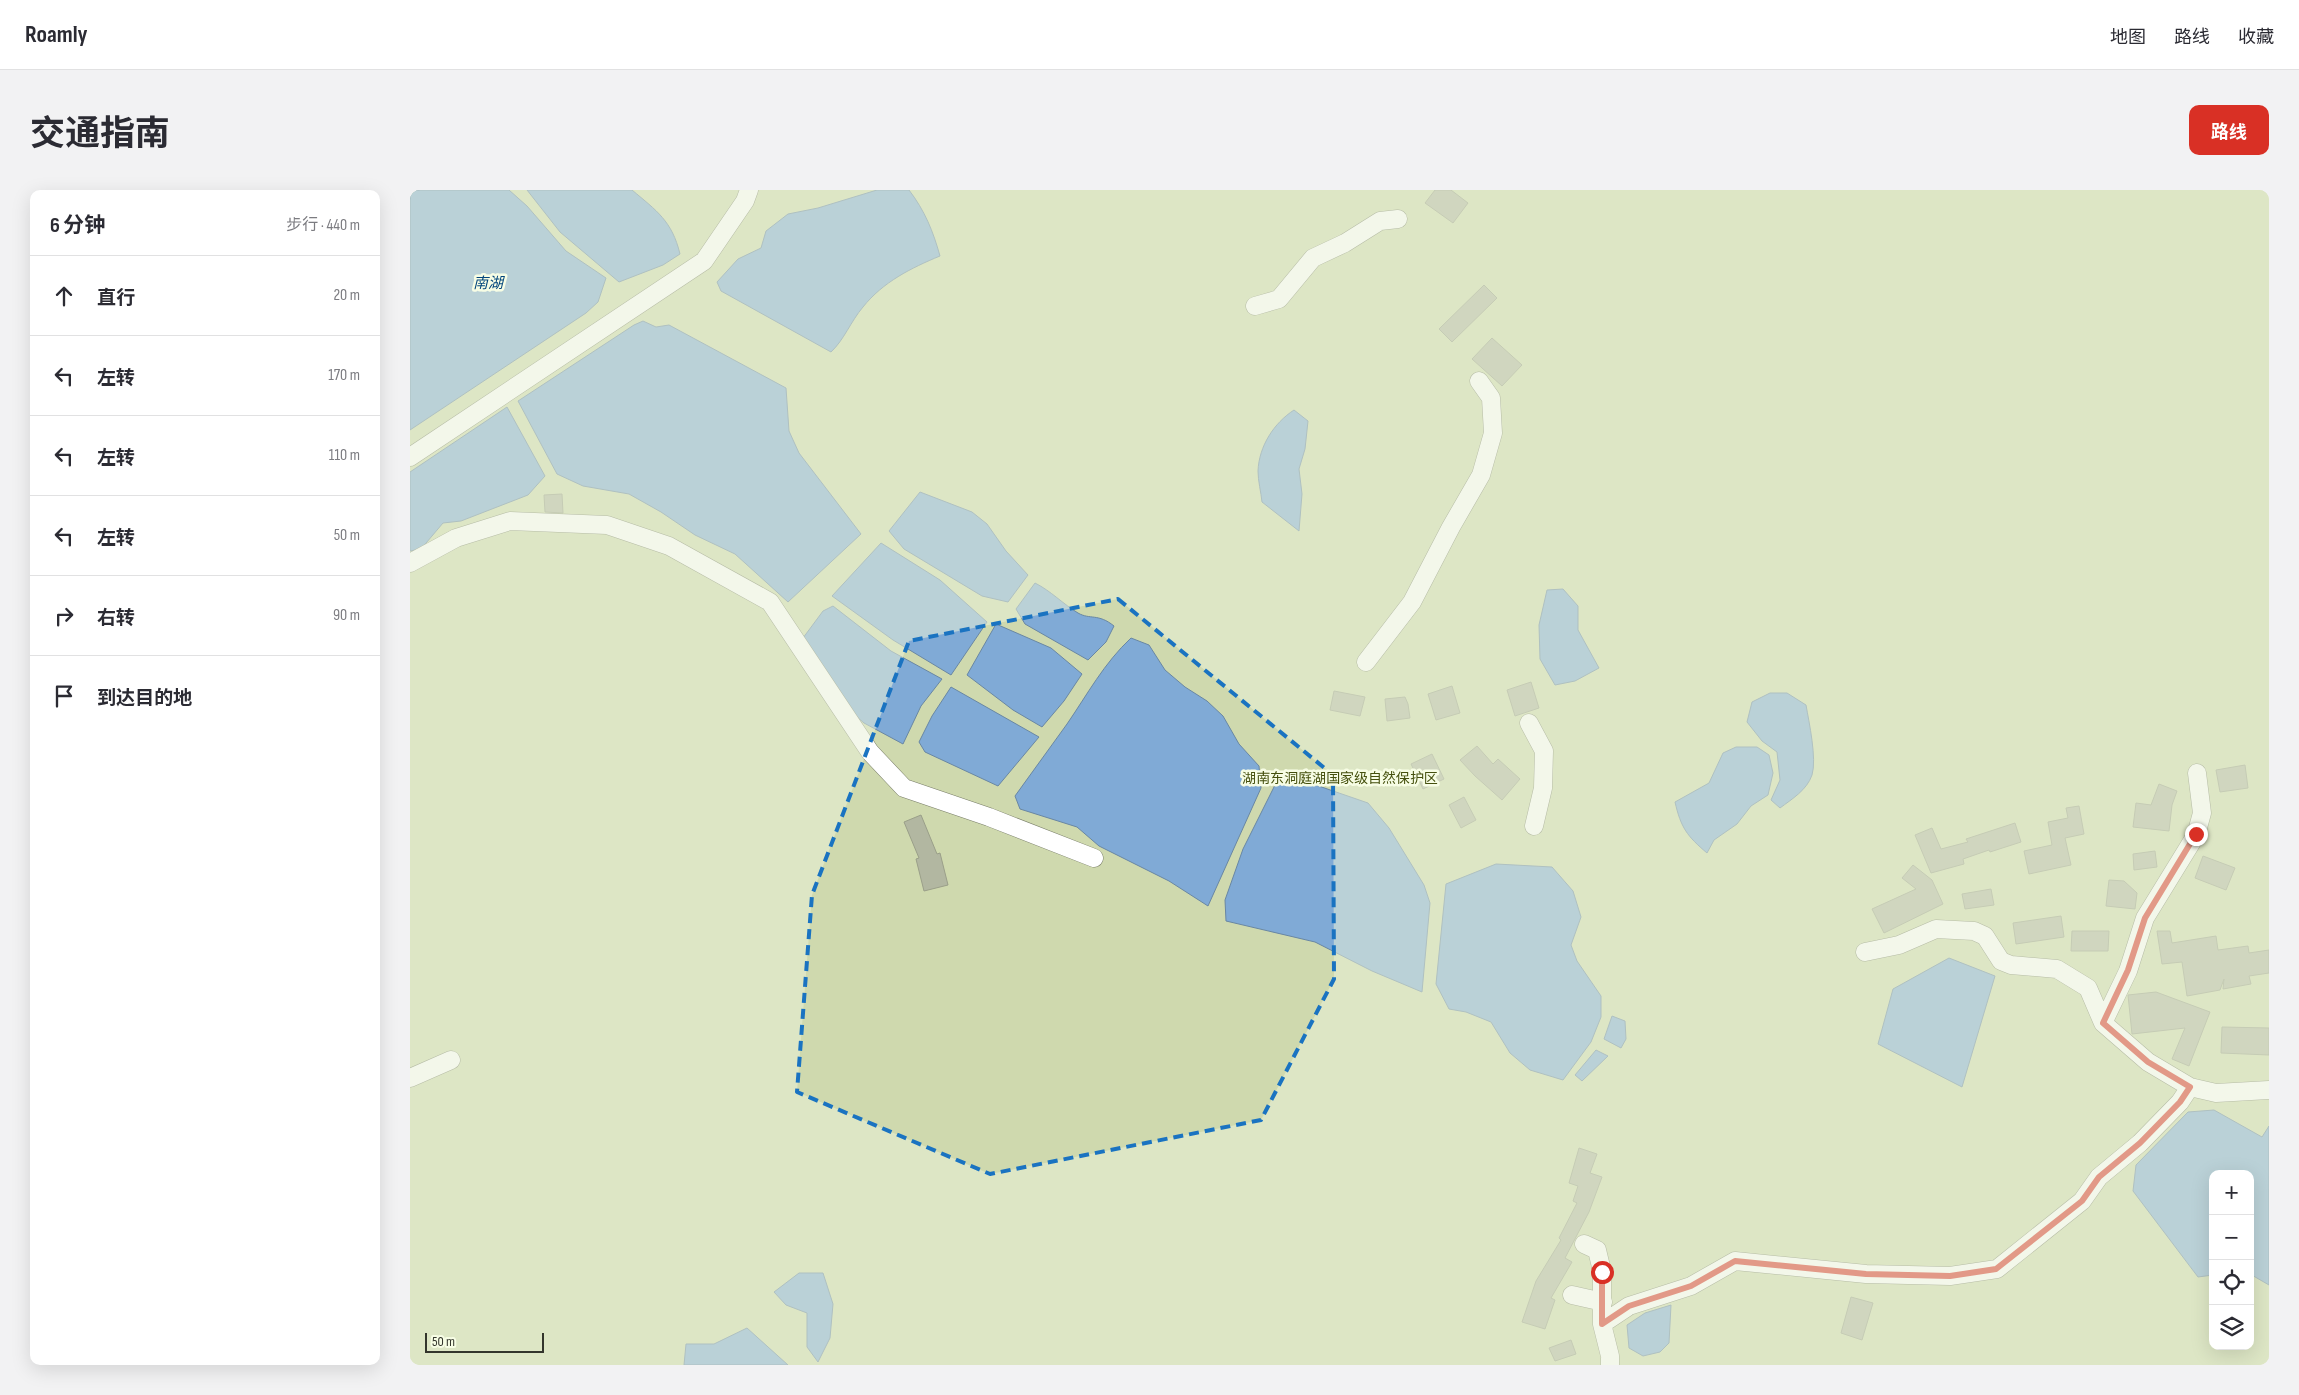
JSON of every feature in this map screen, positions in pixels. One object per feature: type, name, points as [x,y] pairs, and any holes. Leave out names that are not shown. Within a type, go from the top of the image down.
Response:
[{"type":"street","points":[[410,457],[704,261],[745,201],[749,190]]},
{"type":"street","points":[[1255,306],[1279,299],[1313,258],[1346,243],[1380,221],[1398,220]]},
{"type":"street","points":[[1366,662],[1412,602],[1480,475],[1493,433],[1491,398],[1479,381]]},
{"type":"street","points":[[410,563],[456,538],[510,521],[607,525],[669,546],[770,602],[870,752],[904,788],[989,817],[1094,858]]},
{"type":"street","points":[[1529,723],[1544,751],[1543,788],[1534,826]]},
{"type":"street","points":[[2103,1023],[2128,970],[2145,918],[2196,834],[2202,813],[2197,774]]},
{"type":"street","points":[[1865,952],[1898,945],[1936,929],[1974,931],[1984,936],[2001,961],[2012,965],[2057,970],[2088,988],[2103,1023],[2148,1062],[2190,1087],[2216,1092],[2269,1090]]},
{"type":"street","points":[[410,1078],[451,1060]]},
{"type":"street","points":[[1602,1324],[1629,1306],[1691,1286],[1735,1261],[1866,1274],[1950,1276],[1996,1269],[2082,1201],[2099,1177],[2140,1143],[2180,1102],[2190,1087]]},
{"type":"street","points":[[1584,1244],[1598,1250],[1602,1272],[1602,1324],[1610,1356],[1610,1365]]},
{"type":"street","points":[[1572,1295],[1603,1302]]},
{"type":"highlighted area","points":[[1118,599],[1333,775],[1334,979],[1261,1120],[990,1174],[797,1092],[812,895],[909,641]]},
{"type":"green space","name":"湖南东洞庭湖国家级自然保护区","points":[[410,190],[2269,190],[2269,1365],[410,1365]]},
{"type":"water","name":"南湖","points":[[410,190],[509,190],[527,206],[566,251],[606,278],[598,302],[586,313],[410,430]]},
{"type":"water","points":[[527,190],[632,190],[656,211],[668,225],[673,233],[680,254],[663,265],[619,282],[560,232]]},
{"type":"water","points":[[877,190],[909,190],[928,222],[940,256],[908,271],[879,290],[859,312],[840,342],[831,352],[721,291],[717,282],[738,259],[761,248],[766,231],[788,214],[818,208]]},
{"type":"water","points":[[643,321],[656,327],[669,325],[786,388],[789,431],[799,453],[861,534],[788,602],[735,554],[695,535],[661,512],[629,494],[583,486],[557,474],[518,401]]},
{"type":"water","points":[[507,407],[545,476],[528,495],[461,521],[443,523],[421,549],[410,551],[410,472]]},
{"type":"water","points":[[1294,410],[1308,421],[1305,449],[1299,469],[1302,494],[1299,531],[1262,502],[1258,475],[1261,453],[1269,436],[1274,428]]},
{"type":"water","points":[[920,492],[972,512],[987,524],[1006,551],[1028,575],[1008,602],[982,596],[904,549],[889,531]]},
{"type":"water","points":[[881,543],[940,580],[987,622],[951,675],[893,640],[832,596]]},
{"type":"water","points":[[1035,583],[1078,613],[1103,619],[1114,626],[1106,642],[1088,660],[1025,624],[1016,609]]},
{"type":"water","points":[[1563,589],[1578,606],[1578,630],[1599,668],[1575,681],[1555,685],[1540,659],[1539,625],[1547,590]]},
{"type":"water","points":[[833,606],[891,651],[942,679],[921,706],[903,744],[864,723],[841,703],[803,638],[823,611]]},
{"type":"water","points":[[996,624],[1051,648],[1082,674],[1064,701],[1042,727],[1013,710],[967,675]]},
{"type":"water","points":[[1131,638],[1149,645],[1165,670],[1185,687],[1207,701],[1223,716],[1239,744],[1259,766],[1261,788],[1208,906],[1169,881],[1099,846],[1077,827],[1020,809],[1015,796],[1112,658]]},
{"type":"water","points":[[951,687],[1039,737],[998,786],[925,752],[919,742],[932,716]]},
{"type":"water","points":[[1770,693],[1787,693],[1806,705],[1814,760],[1812,775],[1807,785],[1799,794],[1780,808],[1771,800],[1780,780],[1777,752],[1762,741],[1747,722],[1752,702]]},
{"type":"water","points":[[1736,747],[1757,747],[1769,755],[1773,773],[1768,795],[1751,806],[1737,824],[1714,840],[1707,853],[1694,842],[1682,825],[1675,802],[1709,783],[1723,753]]},
{"type":"water","points":[[1281,773],[1368,803],[1389,828],[1424,885],[1430,903],[1422,992],[1372,971],[1315,942],[1226,921],[1225,900],[1243,849]]},
{"type":"water","points":[[1496,864],[1552,867],[1573,891],[1581,917],[1571,945],[1577,961],[1601,996],[1601,1017],[1591,1042],[1563,1080],[1530,1070],[1510,1053],[1491,1022],[1466,1012],[1449,1009],[1436,984],[1446,884]]},
{"type":"water","points":[[1949,958],[1995,976],[1962,1087],[1878,1044],[1893,989]]},
{"type":"water","points":[[1612,1016],[1625,1021],[1626,1039],[1621,1048],[1604,1039]]},
{"type":"water","points":[[1596,1050],[1608,1056],[1582,1081],[1575,1075]]},
{"type":"water","points":[[2214,1110],[2262,1137],[2269,1126],[2269,1285],[2254,1276],[2254,1170],[2209,1170],[2209,1276],[2198,1277],[2133,1191],[2136,1165],[2188,1112]]},
{"type":"water","points":[[799,1273],[823,1273],[833,1304],[830,1338],[818,1362],[807,1347],[807,1313],[786,1305],[774,1292]]},
{"type":"water","points":[[1671,1305],[1669,1343],[1660,1352],[1643,1356],[1629,1348],[1627,1325],[1645,1313]]},
{"type":"water","points":[[747,1328],[788,1365],[684,1365],[686,1344],[714,1344]]},
{"type":"building","points":[[1435,190],[1451,190],[1468,203],[1453,223],[1425,203]]},
{"type":"building","points":[[1484,285],[1497,298],[1452,342],[1439,329]]},
{"type":"building","points":[[1492,338],[1522,365],[1502,386],[1472,359]]},
{"type":"building","points":[[562,494],[563,513],[545,512],[544,495]]},
{"type":"building","points":[[1531,682],[1539,708],[1515,716],[1507,690]]},
{"type":"building","points":[[1452,686],[1460,713],[1436,720],[1428,694]]},
{"type":"building","points":[[1334,691],[1365,697],[1360,716],[1330,710]]},
{"type":"building","points":[[1405,697],[1410,718],[1387,721],[1385,699]]},
{"type":"building","points":[[1477,746],[1493,764],[1498,759],[1520,779],[1502,800],[1460,760]]},
{"type":"building","points":[[1432,754],[1444,779],[1423,789],[1411,764]]},
{"type":"building","points":[[2245,765],[2248,788],[2220,792],[2216,770]]},
{"type":"building","points":[[2159,784],[2177,791],[2172,805],[2169,831],[2133,827],[2136,803],[2151,805]]},
{"type":"building","points":[[1464,797],[1476,820],[1461,828],[1449,805]]},
{"type":"building","points":[[2079,806],[2084,834],[2065,838],[2071,865],[2029,874],[2024,851],[2052,845],[2048,822],[2068,818],[2066,808]]},
{"type":"building","points":[[921,815],[937,854],[940,853],[948,885],[924,891],[916,859],[919,858],[904,822]]},
{"type":"building","points":[[2015,823],[2021,842],[1990,852],[1989,850],[1963,859],[1964,864],[1931,873],[1915,835],[1932,828],[1941,849],[1968,842],[1966,839]]},
{"type":"building","points":[[2155,851],[2157,867],[2134,870],[2133,854]]},
{"type":"building","points":[[2203,856],[2235,868],[2226,890],[2195,878]]},
{"type":"building","points":[[1913,865],[1932,880],[1943,904],[1884,933],[1872,909],[1916,889],[1902,878]]},
{"type":"building","points":[[2109,880],[2124,881],[2137,893],[2135,909],[2106,906]]},
{"type":"building","points":[[1991,889],[1994,905],[1965,909],[1962,894]]},
{"type":"building","points":[[2061,916],[2064,937],[2016,944],[2013,923]]},
{"type":"building","points":[[2072,931],[2109,931],[2108,951],[2071,951]]},
{"type":"building","points":[[2157,931],[2170,931],[2172,943],[2216,936],[2218,950],[2248,946],[2249,953],[2269,950],[2269,973],[2249,976],[2251,984],[2223,989],[2224,979],[2220,990],[2187,996],[2182,962],[2162,964]]},
{"type":"building","points":[[2156,992],[2210,1012],[2189,1066],[2172,1059],[2185,1028],[2132,1034],[2128,995]]},
{"type":"building","points":[[2222,1027],[2269,1028],[2269,1055],[2221,1053]]},
{"type":"building","points":[[1579,1148],[1597,1154],[1590,1173],[1602,1177],[1589,1212],[1565,1258],[1572,1262],[1551,1298],[1555,1300],[1545,1329],[1522,1322],[1536,1281],[1561,1240],[1559,1238],[1577,1203],[1573,1201],[1578,1186],[1569,1183]]},
{"type":"building","points":[[1851,1297],[1873,1303],[1862,1340],[1841,1333]]},
{"type":"building","points":[[1571,1340],[1576,1354],[1555,1361],[1549,1348]]},
{"type":"route","points":[[1602,1272],[1602,1324],[1629,1306],[1691,1286],[1735,1261],[1866,1274],[1950,1276],[1996,1269],[2048,1230],[2082,1201],[2099,1177],[2140,1143],[2180,1102],[2190,1087],[2148,1062],[2103,1023],[2128,970],[2145,918],[2166,880],[2196,834]]}]
